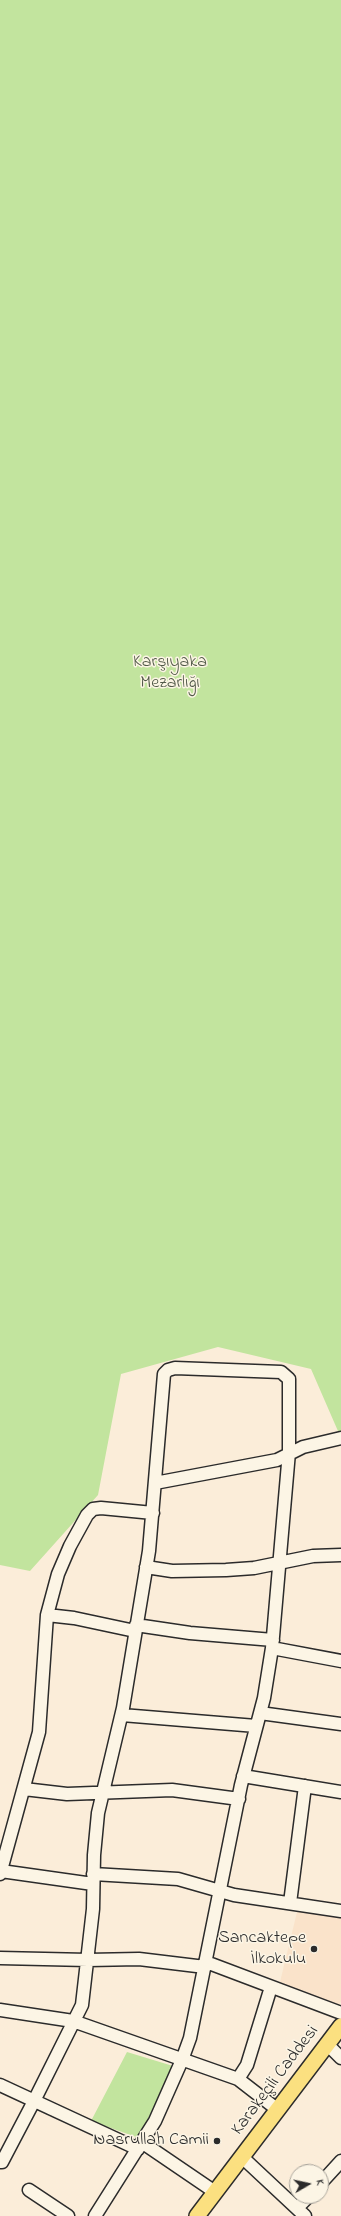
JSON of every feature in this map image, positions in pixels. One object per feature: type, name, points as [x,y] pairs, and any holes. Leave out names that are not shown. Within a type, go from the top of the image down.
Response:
[{"type":"main road","name":"Karakeçili Caddesi","points":[[197,2216],[341,2026]]},
{"type":"street","points":[[0,2162],[2,2162],[34,2101],[82,2005],[88,1960],[98,1813],[104,1794],[122,1715],[146,1567],[153,1513],[163,1377],[166,1372],[171,1369],[278,1371],[285,1373],[289,1379],[289,1452],[272,1644],[260,1713],[243,1776],[221,1892],[190,2038],[155,2121],[96,2216]]},
{"type":"street","points":[[155,1483],[277,1460],[289,1452],[341,1438]]},
{"type":"street","points":[[153,1513],[101,1508],[89,1512],[64,1560],[47,1615],[39,1732],[0,1872],[93,1879],[178,1879],[221,1892],[341,1911]]},
{"type":"street","points":[[146,1567],[172,1571],[226,1570],[254,1568],[313,1556],[341,1555]]},
{"type":"street","points":[[47,1615],[136,1628],[190,1633],[272,1644],[341,1661]]},
{"type":"street","points":[[260,1713],[341,1724]]},
{"type":"street","points":[[122,1715],[256,1726]]},
{"type":"street","points":[[243,1776],[341,1792]]},
{"type":"street","points":[[290,1903],[305,1786]]},
{"type":"street","points":[[24,1789],[67,1794],[104,1794],[172,1790],[239,1799]]},
{"type":"street","points":[[0,1958],[88,1960],[139,1959],[205,1964],[341,2013]]},
{"type":"street","points":[[238,2079],[247,2065],[271,1987]]},
{"type":"street","points":[[0,2010],[73,2022],[238,2079],[278,2110]]},
{"type":"street","points":[[327,2044],[341,2058]]},
{"type":"street","points":[[0,2085],[140,2146],[215,2192]]},
{"type":"street","points":[[242,2157],[301,2212]]},
{"type":"street","points":[[329,2174],[341,2161]]},
{"type":"street","points":[[29,2190],[68,2216]]},
{"type":"shaded area","name":"Sancaktepe İlkokulu","points":[[298,1908],[341,1917],[341,2002],[338,2006],[280,1982]]},
{"type":"green space","name":"Karşıyaka Mezarlığı","points":[[0,0],[341,0],[341,1438],[311,1369],[218,1347],[121,1374],[98,1495],[30,1571],[0,1565]]},
{"type":"green space","points":[[127,2052],[173,2066],[139,2138],[91,2121]]},
{"type":"place","name":"Sancaktepe İlkokulu","points":[[314,1949]]},
{"type":"place","name":"Nasrullah Camii","points":[[217,2141]]}]
